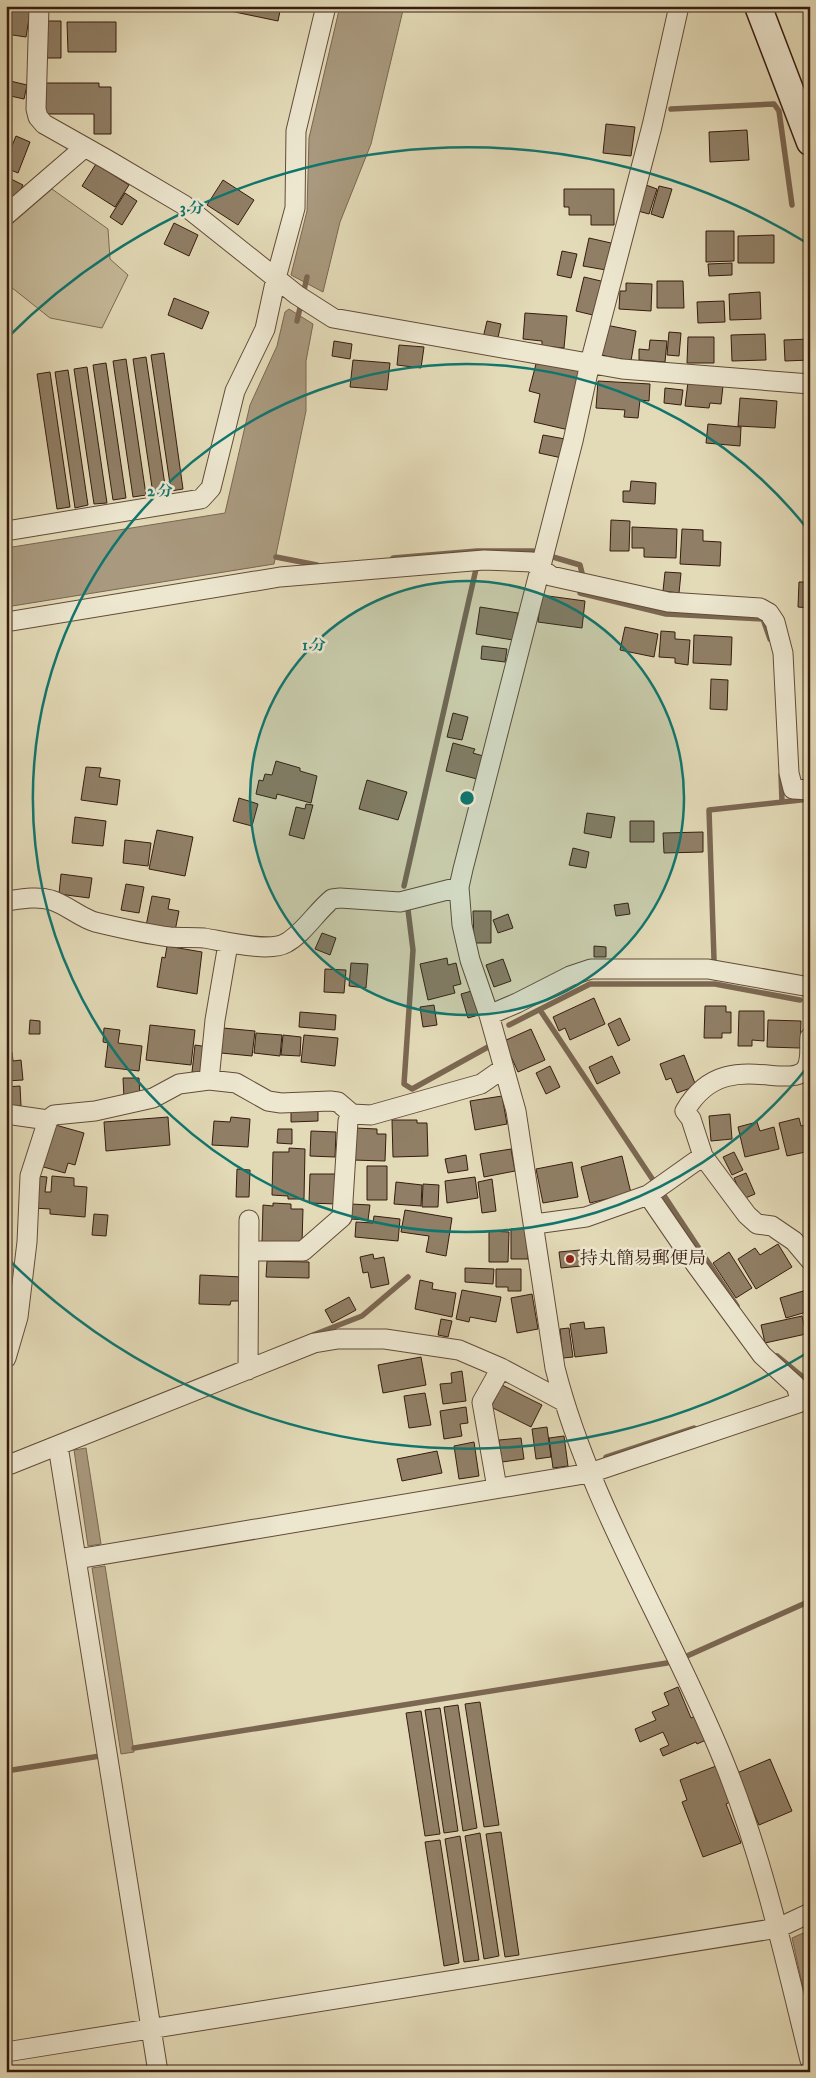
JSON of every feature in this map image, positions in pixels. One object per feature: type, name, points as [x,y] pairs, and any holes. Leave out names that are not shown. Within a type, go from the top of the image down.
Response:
[{"type":"main road","points":[[758,6],[810,142]]},
{"type":"street","points":[[39,6],[36,109],[38,117],[44,124],[184,205],[302,298],[333,318],[622,369],[810,384]]},
{"type":"street","points":[[6,531],[202,499],[210,488],[235,391],[265,329],[276,278],[295,208],[296,131],[326,6]]},
{"type":"street","points":[[679,6],[652,126],[590,363],[573,441],[459,887],[462,925],[470,960],[489,1015],[516,1112],[535,1224],[555,1368],[563,1401],[590,1473],[724,1762],[762,1869],[810,2060]]},
{"type":"street","points":[[6,216],[85,147]]},
{"type":"street","points":[[6,622],[280,577],[484,560],[532,562],[552,576],[668,602],[760,608],[769,613],[775,622],[783,652],[789,773],[793,789],[810,790]]},
{"type":"street","points":[[6,901],[41,898],[53,901],[77,915],[93,921],[136,932],[172,937],[202,938],[228,944],[274,947],[285,944],[332,899],[400,902],[459,887]]},
{"type":"street","points":[[209,1080],[215,1020],[228,944]]},
{"type":"street","points":[[489,1015],[517,1004],[570,976],[591,969],[708,969],[810,987]]},
{"type":"street","points":[[810,1037],[808,1063],[800,1074],[791,1076],[740,1073],[721,1077],[706,1086],[690,1102],[686,1111],[691,1119],[703,1156],[747,1215],[757,1224],[772,1226],[794,1242],[810,1260]]},
{"type":"street","points":[[6,1358],[18,1317],[26,1242],[30,1176],[48,1120],[54,1115],[95,1111],[153,1098],[179,1084],[209,1080],[236,1083],[268,1101],[280,1103],[338,1102],[352,1114],[370,1115],[481,1084],[504,1068]]},
{"type":"street","points":[[6,1114],[48,1120]]},
{"type":"street","points":[[249,1251],[303,1251],[342,1217],[348,1121],[352,1114]]},
{"type":"street","points":[[535,1224],[586,1217],[648,1194],[703,1156]]},
{"type":"street","points":[[77,1559],[590,1473],[806,1400],[796,1386],[762,1355],[696,1265],[648,1194]]},
{"type":"street","points":[[248,1370],[249,1220]]},
{"type":"street","points":[[6,1466],[314,1343],[338,1339],[385,1339],[460,1350],[502,1368],[563,1401]]},
{"type":"street","points":[[497,1488],[482,1402],[502,1368]]},
{"type":"street","points":[[58,1446],[158,2072]]},
{"type":"street","points":[[6,2052],[778,1928],[810,1913]]},
{"type":"shaded area","points":[[340,6],[404,6],[371,144],[340,222],[323,292],[291,275],[307,211],[309,138]]},
{"type":"shaded area","points":[[52,189],[108,229],[110,259],[128,275],[102,328],[50,318],[6,283],[6,229]]},
{"type":"shaded area","points":[[289,309],[313,324],[306,361],[306,411],[274,564],[6,607],[6,548],[225,513],[250,405],[277,346],[285,312]]},
{"type":"shaded area","points":[[86,1448],[101,1544],[88,1546],[74,1450]]},
{"type":"shaded area","points":[[105,1566],[134,1752],[121,1754],[92,1568]]},
{"type":"shaded area","points":[[810,1930],[810,2019],[792,1938]]},
{"type":"building","points":[[6,6],[31,6],[26,37],[6,34]]},
{"type":"building","points":[[92,6],[109,6],[109,10],[92,9]]},
{"type":"building","points":[[230,6],[281,6],[278,21],[230,11]]},
{"type":"building","points":[[45,21],[61,21],[61,58],[45,58]]},
{"type":"building","points":[[67,22],[116,22],[116,52],[68,52]]},
{"type":"building","points":[[6,80],[27,85],[24,99],[6,95]]},
{"type":"building","points":[[44,83],[99,83],[99,87],[111,87],[111,134],[94,134],[94,114],[44,114]]},
{"type":"building","points":[[606,124],[635,127],[631,156],[603,153]]},
{"type":"building","points":[[747,130],[749,160],[710,162],[709,132]]},
{"type":"building","points":[[16,136],[30,142],[18,173],[6,168],[6,160]]},
{"type":"building","points":[[96,164],[129,185],[115,207],[82,186]]},
{"type":"building","points":[[6,173],[8,174],[7,177],[23,185],[16,199],[10,196],[6,203]]},
{"type":"building","points":[[223,180],[254,200],[238,225],[207,205]]},
{"type":"building","points":[[646,185],[657,189],[649,214],[638,211]]},
{"type":"building","points":[[659,186],[672,189],[663,218],[651,214]]},
{"type":"building","points":[[564,189],[614,189],[614,225],[591,225],[591,215],[569,215],[569,207],[564,207]]},
{"type":"building","points":[[125,193],[137,201],[122,225],[110,217]]},
{"type":"building","points":[[174,223],[198,235],[189,256],[164,244]]},
{"type":"building","points":[[706,231],[734,231],[734,261],[706,262]]},
{"type":"building","points":[[774,235],[774,263],[738,263],[738,236]]},
{"type":"building","points":[[589,238],[611,243],[606,270],[583,266]]},
{"type":"building","points":[[562,251],[577,254],[571,278],[557,275]]},
{"type":"building","points":[[732,263],[732,275],[709,276],[708,264]]},
{"type":"building","points":[[584,277],[605,282],[597,316],[576,311]]},
{"type":"building","points":[[657,281],[683,281],[684,308],[657,308]]},
{"type":"building","points":[[626,283],[652,284],[651,311],[619,309],[620,291],[626,291]]},
{"type":"building","points":[[760,292],[761,319],[730,320],[729,294]]},
{"type":"building","points":[[174,298],[209,312],[202,329],[168,315]]},
{"type":"building","points":[[724,301],[725,322],[698,323],[697,302]]},
{"type":"building","points":[[525,313],[567,316],[564,348],[542,346],[542,341],[523,339]]},
{"type":"building","points":[[487,321],[501,324],[497,342],[483,338]]},
{"type":"building","points":[[606,325],[636,331],[631,361],[601,355]]},
{"type":"building","points":[[669,332],[681,333],[679,356],[667,355]]},
{"type":"building","points":[[765,334],[766,360],[732,361],[731,335]]},
{"type":"building","points":[[688,337],[714,337],[714,363],[687,363]]},
{"type":"building","points":[[810,339],[810,360],[785,361],[784,340]]},
{"type":"building","points":[[650,340],[667,341],[665,362],[639,360],[639,349],[649,350]]},
{"type":"building","points":[[334,341],[352,344],[350,359],[332,356]]},
{"type":"building","points":[[399,345],[424,347],[421,368],[397,365]]},
{"type":"building","points":[[164,353],[183,489],[171,491],[151,355]]},
{"type":"building","points":[[146,357],[166,492],[153,494],[133,359]]},
{"type":"building","points":[[126,359],[146,495],[133,497],[113,361]]},
{"type":"building","points":[[353,360],[390,363],[387,390],[350,387]]},
{"type":"building","points":[[537,360],[583,371],[569,430],[534,422],[540,394],[529,391]]},
{"type":"building","points":[[106,363],[126,498],[113,500],[93,365]]},
{"type":"building","points":[[87,367],[107,503],[94,504],[74,369]]},
{"type":"building","points":[[68,370],[88,505],[75,508],[55,372]]},
{"type":"building","points":[[50,372],[70,507],[57,509],[37,374]]},
{"type":"building","points":[[598,381],[650,384],[649,401],[640,400],[638,418],[624,417],[625,410],[596,408]]},
{"type":"building","points":[[688,382],[723,386],[721,404],[710,403],[709,408],[685,406]]},
{"type":"building","points":[[665,388],[683,390],[681,405],[664,403]]},
{"type":"building","points":[[740,398],[777,401],[775,428],[738,426]]},
{"type":"building","points":[[708,424],[741,427],[740,446],[706,443]]},
{"type":"building","points":[[543,435],[565,439],[562,458],[539,453]]},
{"type":"building","points":[[631,481],[656,483],[655,504],[623,502],[623,491],[630,491]]},
{"type":"building","points":[[611,520],[630,521],[629,551],[610,551]]},
{"type":"building","points":[[632,527],[677,529],[676,558],[644,557],[644,548],[632,548]]},
{"type":"building","points":[[682,529],[703,530],[703,541],[721,542],[720,566],[680,564]]},
{"type":"building","points":[[665,572],[681,573],[679,593],[663,591]]},
{"type":"building","points":[[799,582],[810,582],[810,608],[798,607]]},
{"type":"building","points":[[541,595],[585,601],[582,628],[538,622]]},
{"type":"building","points":[[480,607],[518,613],[513,640],[476,634]]},
{"type":"building","points":[[625,627],[658,634],[654,657],[620,650]]},
{"type":"building","points":[[661,631],[675,632],[675,639],[690,640],[688,665],[675,663],[675,658],[659,657]]},
{"type":"building","points":[[694,635],[732,637],[731,665],[693,663]]},
{"type":"building","points":[[482,646],[507,649],[505,662],[481,659]]},
{"type":"building","points":[[711,679],[728,680],[727,710],[710,709]]},
{"type":"building","points":[[453,713],[468,717],[462,740],[447,737]]},
{"type":"building","points":[[453,743],[475,749],[473,753],[483,756],[477,779],[446,771]]},
{"type":"building","points":[[276,761],[300,768],[300,771],[317,776],[311,803],[277,794],[276,799],[256,794],[259,780],[263,781],[265,774],[272,775]]},
{"type":"building","points":[[86,767],[101,768],[99,777],[120,780],[117,805],[81,800]]},
{"type":"building","points":[[367,780],[407,792],[398,820],[359,809]]},
{"type":"building","points":[[239,798],[258,804],[252,826],[233,821]]},
{"type":"building","points":[[306,804],[313,805],[304,839],[289,835],[296,807],[305,809]]},
{"type":"building","points":[[587,813],[615,817],[611,838],[584,833]]},
{"type":"building","points":[[75,817],[106,821],[103,846],[72,843]]},
{"type":"building","points":[[630,821],[654,821],[654,842],[630,842]]},
{"type":"building","points":[[157,830],[193,837],[185,876],[149,869]]},
{"type":"building","points":[[703,832],[703,852],[664,853],[663,833]]},
{"type":"building","points":[[125,840],[151,843],[148,866],[123,863]]},
{"type":"building","points":[[573,848],[589,852],[586,868],[569,865]]},
{"type":"building","points":[[61,874],[92,878],[89,898],[59,894]]},
{"type":"building","points":[[126,884],[144,887],[139,913],[121,910]]},
{"type":"building","points":[[152,896],[170,899],[168,909],[179,911],[175,931],[146,926]]},
{"type":"building","points":[[628,903],[630,914],[616,916],[614,905]]},
{"type":"building","points":[[473,911],[491,911],[491,943],[474,943]]},
{"type":"building","points":[[508,914],[513,928],[498,933],[493,920]]},
{"type":"building","points":[[322,933],[336,938],[330,955],[315,949]]},
{"type":"building","points":[[167,946],[202,952],[197,994],[157,987],[162,957],[165,958]]},
{"type":"building","points":[[594,946],[606,947],[606,957],[594,957]]},
{"type":"building","points":[[447,958],[448,965],[456,963],[461,984],[453,986],[455,993],[428,1000],[420,964]]},
{"type":"building","points":[[503,959],[511,981],[494,987],[486,965]]},
{"type":"building","points":[[351,963],[368,964],[366,988],[349,986]]},
{"type":"building","points":[[325,969],[346,970],[344,993],[324,992]]},
{"type":"building","points":[[475,990],[482,1014],[468,1018],[461,994]]},
{"type":"building","points":[[594,998],[605,1024],[570,1040],[565,1028],[559,1031],[553,1017]]},
{"type":"building","points":[[434,1005],[437,1025],[423,1027],[420,1007]]},
{"type":"building","points":[[705,1006],[726,1006],[726,1012],[731,1012],[731,1033],[722,1033],[722,1038],[704,1038]]},
{"type":"building","points":[[739,1011],[764,1011],[764,1041],[752,1040],[752,1046],[738,1046]]},
{"type":"building","points":[[300,1012],[336,1015],[335,1030],[299,1027]]},
{"type":"building","points":[[620,1018],[630,1040],[618,1046],[608,1024]]},
{"type":"building","points":[[30,1020],[40,1021],[40,1034],[29,1034]]},
{"type":"building","points":[[768,1020],[801,1021],[800,1048],[767,1047]]},
{"type":"building","points":[[150,1025],[195,1030],[191,1065],[146,1060]]},
{"type":"building","points":[[104,1028],[120,1030],[118,1043],[142,1046],[139,1071],[105,1067],[108,1043],[103,1042]]},
{"type":"building","points":[[223,1028],[255,1031],[252,1056],[221,1053]]},
{"type":"building","points":[[531,1029],[545,1060],[518,1072],[504,1041]]},
{"type":"building","points":[[256,1033],[282,1035],[280,1056],[254,1053]]},
{"type":"building","points":[[283,1035],[301,1037],[300,1056],[281,1055]]},
{"type":"building","points":[[304,1035],[338,1038],[335,1066],[301,1062]]},
{"type":"building","points":[[195,1045],[208,1047],[205,1074],[192,1072]]},
{"type":"building","points":[[6,1052],[12,1052],[13,1061],[21,1060],[23,1080],[6,1081]]},
{"type":"building","points":[[684,1055],[696,1086],[677,1093],[671,1078],[666,1080],[660,1064]]},
{"type":"building","points":[[612,1056],[620,1073],[597,1084],[589,1067]]},
{"type":"building","points":[[550,1066],[560,1087],[546,1094],[536,1073]]},
{"type":"building","points":[[123,1078],[139,1078],[140,1098],[124,1098]]},
{"type":"building","points":[[20,1086],[21,1106],[6,1107],[6,1087]]},
{"type":"building","points":[[502,1096],[507,1124],[475,1130],[470,1101]]},
{"type":"building","points":[[291,1109],[318,1109],[318,1121],[291,1122]]},
{"type":"building","points":[[730,1114],[732,1139],[711,1141],[709,1116]]},
{"type":"building","points":[[168,1117],[170,1145],[106,1151],[104,1122]]},
{"type":"building","points":[[231,1117],[250,1119],[248,1147],[212,1145],[214,1121],[230,1122]]},
{"type":"building","points":[[799,1118],[801,1126],[810,1124],[810,1151],[787,1156],[779,1123]]},
{"type":"building","points":[[392,1120],[417,1120],[417,1123],[427,1123],[428,1156],[393,1157]]},
{"type":"building","points":[[757,1122],[760,1131],[774,1127],[779,1149],[745,1157],[738,1127]]},
{"type":"building","points":[[52,1124],[84,1133],[75,1165],[68,1163],[65,1173],[40,1166]]},
{"type":"building","points":[[355,1128],[377,1129],[377,1134],[386,1134],[385,1161],[353,1160]]},
{"type":"building","points":[[278,1129],[292,1129],[292,1144],[277,1143]]},
{"type":"building","points":[[311,1131],[336,1132],[335,1157],[310,1156]]},
{"type":"building","points":[[289,1148],[305,1149],[304,1199],[288,1199],[288,1196],[272,1195],[273,1152],[289,1152]]},
{"type":"building","points":[[511,1149],[515,1171],[484,1177],[480,1154]]},
{"type":"building","points":[[734,1152],[743,1170],[732,1175],[723,1157]]},
{"type":"building","points":[[466,1155],[468,1170],[448,1173],[445,1159]]},
{"type":"building","points":[[622,1156],[631,1193],[590,1203],[581,1167]]},
{"type":"building","points":[[572,1162],[578,1197],[543,1203],[536,1169]]},
{"type":"building","points":[[367,1166],[387,1166],[387,1200],[367,1200]]},
{"type":"building","points":[[237,1169],[250,1170],[249,1197],[236,1197]]},
{"type":"building","points":[[746,1173],[755,1194],[743,1199],[734,1178]]},
{"type":"building","points":[[310,1174],[336,1174],[336,1204],[309,1203]]},
{"type":"building","points":[[36,1176],[47,1177],[45,1192],[51,1192],[52,1176],[74,1178],[74,1186],[87,1187],[85,1217],[50,1214],[50,1209],[33,1208]]},
{"type":"building","points":[[475,1177],[478,1198],[447,1203],[445,1181]]},
{"type":"building","points":[[492,1179],[496,1211],[482,1213],[478,1182]]},
{"type":"building","points":[[396,1182],[422,1185],[421,1206],[394,1204]]},
{"type":"building","points":[[423,1184],[439,1185],[438,1207],[422,1207]]},
{"type":"building","points":[[273,1203],[291,1204],[291,1209],[303,1209],[302,1243],[262,1242],[263,1205],[273,1206]]},
{"type":"building","points":[[351,1204],[370,1205],[368,1220],[350,1219]]},
{"type":"building","points":[[405,1210],[452,1218],[446,1256],[426,1252],[429,1236],[401,1232]]},
{"type":"building","points":[[94,1214],[108,1215],[106,1236],[92,1235]]},
{"type":"building","points":[[374,1216],[400,1219],[398,1241],[355,1237],[356,1222],[373,1223]]},
{"type":"building","points":[[528,1228],[528,1259],[511,1259],[511,1229]]},
{"type":"building","points":[[489,1231],[509,1232],[508,1262],[489,1262]]},
{"type":"building","points":[[778,1244],[792,1267],[756,1289],[738,1259],[755,1248],[760,1255]]},
{"type":"building","points":[[580,1250],[581,1266],[561,1268],[559,1252]]},
{"type":"building","points":[[729,1252],[752,1288],[736,1298],[713,1263]]},
{"type":"building","points":[[373,1254],[374,1259],[384,1257],[389,1284],[371,1288],[368,1272],[363,1273],[360,1257]]},
{"type":"building","points":[[267,1261],[309,1262],[309,1278],[266,1277]]},
{"type":"building","points":[[465,1268],[494,1269],[493,1284],[465,1282]]},
{"type":"building","points":[[496,1269],[521,1269],[521,1291],[508,1291],[508,1287],[496,1287]]},
{"type":"building","points":[[200,1275],[242,1277],[241,1301],[231,1301],[230,1305],[199,1304]]},
{"type":"building","points":[[420,1280],[433,1283],[432,1289],[456,1293],[452,1317],[415,1309]]},
{"type":"building","points":[[810,1289],[810,1311],[786,1318],[780,1298]]},
{"type":"building","points":[[462,1290],[501,1297],[496,1322],[470,1317],[469,1322],[456,1319]]},
{"type":"building","points":[[532,1294],[538,1329],[517,1333],[511,1298]]},
{"type":"building","points":[[349,1297],[356,1310],[332,1323],[325,1310]]},
{"type":"building","points":[[802,1316],[806,1334],[765,1343],[761,1325]]},
{"type":"building","points":[[441,1319],[452,1321],[448,1337],[438,1335]]},
{"type":"building","points":[[584,1322],[585,1329],[604,1327],[607,1353],[575,1357],[570,1324]]},
{"type":"building","points":[[569,1328],[573,1357],[563,1358],[560,1329]]},
{"type":"building","points":[[421,1357],[426,1385],[383,1393],[378,1365]]},
{"type":"building","points":[[462,1371],[466,1401],[443,1404],[440,1384],[452,1383],[451,1373]]},
{"type":"building","points":[[502,1385],[542,1405],[531,1427],[491,1407]]},
{"type":"building","points":[[425,1393],[431,1425],[409,1428],[404,1396]]},
{"type":"building","points":[[466,1407],[468,1423],[460,1424],[462,1436],[444,1439],[440,1411]]},
{"type":"building","points":[[547,1427],[551,1457],[536,1459],[532,1429]]},
{"type":"building","points":[[564,1436],[568,1466],[553,1468],[549,1438]]},
{"type":"building","points":[[521,1438],[524,1459],[502,1462],[499,1440]]},
{"type":"building","points":[[474,1442],[479,1476],[459,1479],[454,1446]]},
{"type":"building","points":[[437,1451],[442,1473],[402,1481],[397,1459]]},
{"type":"building","points":[[678,1687],[691,1718],[695,1716],[706,1740],[697,1744],[696,1742],[663,1756],[660,1749],[669,1745],[663,1732],[640,1742],[635,1729],[656,1720],[652,1712],[669,1705],[664,1693]]},
{"type":"building","points":[[480,1702],[499,1825],[484,1827],[465,1704]]},
{"type":"building","points":[[458,1705],[477,1828],[463,1831],[444,1707]]},
{"type":"building","points":[[440,1708],[458,1831],[444,1833],[425,1710]]},
{"type":"building","points":[[421,1711],[440,1834],[425,1836],[406,1713]]},
{"type":"building","points":[[770,1759],[792,1811],[759,1825],[737,1773]]},
{"type":"building","points":[[716,1766],[730,1802],[726,1804],[741,1843],[703,1857],[682,1802],[687,1800],[680,1780]]},
{"type":"building","points":[[501,1832],[519,1955],[505,1957],[486,1834]]},
{"type":"building","points":[[480,1833],[499,1956],[484,1959],[465,1836]]},
{"type":"building","points":[[460,1836],[479,1960],[464,1962],[445,1839]]},
{"type":"building","points":[[440,1840],[459,1963],[444,1966],[425,1842]]},
{"type":"waterway","points":[[671,109],[774,104],[779,111],[792,205]]},
{"type":"waterway","points":[[297,321],[307,277]]},
{"type":"waterway","points":[[393,558],[477,551],[533,551]]},
{"type":"waterway","points":[[276,557],[317,565]]},
{"type":"waterway","points":[[553,557],[580,565],[582,573]]},
{"type":"waterway","points":[[404,886],[476,569]]},
{"type":"waterway","points":[[580,593],[666,614],[763,619],[770,639]]},
{"type":"waterway","points":[[781,775],[782,802]]},
{"type":"waterway","points":[[714,959],[709,810],[810,799]]},
{"type":"waterway","points":[[408,910],[413,950],[404,1084],[412,1089],[488,1047]]},
{"type":"waterway","points":[[509,1025],[590,984],[715,984],[800,1000]]},
{"type":"waterway","points":[[540,1010],[653,1180]]},
{"type":"waterway","points":[[665,1197],[737,1306]]},
{"type":"waterway","points":[[313,1335],[362,1316],[408,1277]]},
{"type":"waterway","points":[[777,1356],[810,1383]]},
{"type":"waterway","points":[[606,1457],[694,1428]]},
{"type":"waterway","points":[[687,1656],[810,1601]]},
{"type":"waterway","points":[[134,1748],[667,1663]]},
{"type":"waterway","points":[[6,1771],[100,1756]]},
{"type":"place","name":"持丸簡易郵便局","points":[[570,1259]]}]
